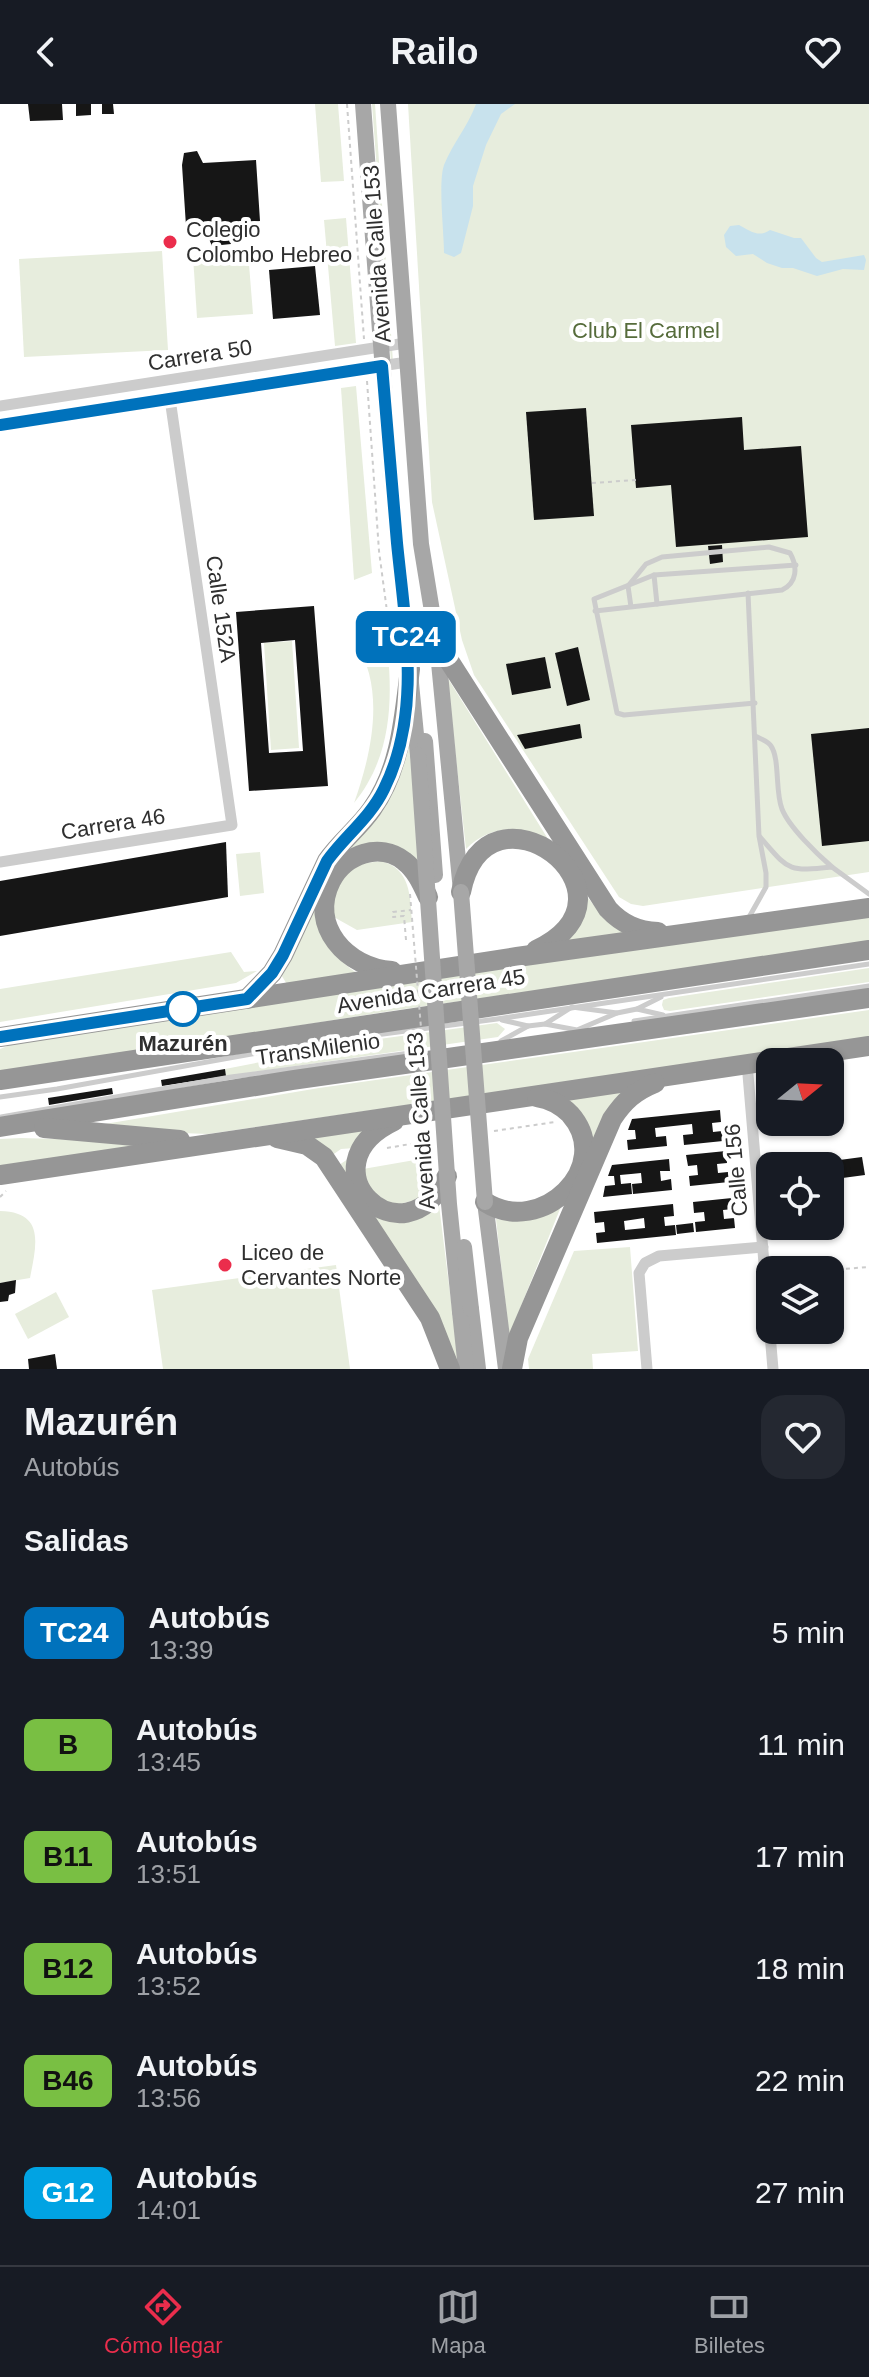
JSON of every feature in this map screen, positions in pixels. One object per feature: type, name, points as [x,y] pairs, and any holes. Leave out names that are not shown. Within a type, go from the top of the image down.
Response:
[{"type":"highway","points":[[437,642],[608,909],[633,928],[651,932],[690,932]]},
{"type":"highway","points":[[247,999],[272,973],[283,955],[327,861],[361,824],[383,791],[400,742],[402,664]]},
{"type":"highway","points":[[461,892],[467,869],[491,846],[514,840],[538,843],[558,856],[572,875],[575,887],[575,911],[571,923],[562,934],[543,947],[517,957]]},
{"type":"highway","points":[[416,900],[414,872],[406,862],[395,855],[370,851],[340,868],[329,885],[325,905],[332,938],[353,960],[381,971],[420,972]]},
{"type":"highway","name":"Avenida Carrera 45","points":[[0,1037],[517,957],[869,908]]},
{"type":"highway","name":"Avenida Carrera 45","points":[[0,1080],[869,950]]},
{"type":"highway","points":[[4,1123],[869,998]]},
{"type":"highway","points":[[0,1045],[36,1031]]},
{"type":"highway","points":[[0,1175],[869,1046]]},
{"type":"highway","points":[[507,1364],[612,1119],[629,1097],[641,1088],[686,1072]]},
{"type":"highway","points":[[485,1202],[503,1211],[519,1213],[546,1207],[573,1182],[583,1154],[580,1131],[544,1098],[531,1096]]},
{"type":"highway","points":[[408,1114],[380,1128],[363,1143],[356,1159],[356,1170],[365,1196],[376,1207],[390,1213],[404,1214],[428,1204],[440,1191],[447,1176]]},
{"type":"highway","points":[[4,1123],[208,1143]]},
{"type":"highway","points":[[265,1135],[307,1145],[324,1157],[430,1318],[450,1369]]},
{"type":"main road","name":"Avenida Calle 153","points":[[363,104],[402,664],[422,754],[416,900],[447,1176],[466,1310],[478,1369]]},
{"type":"main road","name":"Avenida Calle 153","points":[[388,104],[421,544],[437,642],[449,751],[485,1202],[507,1364]]},
{"type":"main road","name":"Avenida Calle 153","points":[[421,544],[408,592],[459,1194],[466,1369]]},
{"type":"street","name":"Carrera 50","points":[[0,406],[406,343]]},
{"type":"street","name":"Carrera 50","points":[[0,425],[407,362]]},
{"type":"street","name":"Calle 152A","points":[[170,399],[232,825]]},
{"type":"street","name":"Carrera 46","points":[[0,862],[232,825]]},
{"type":"street","name":"Calle 156","points":[[747,1063],[773,1369]]},
{"type":"street","points":[[647,1369],[639,1273],[645,1263],[659,1256],[763,1247]]},
{"type":"lane","points":[[595,611],[631,607],[657,604],[748,593],[782,590],[789,587],[796,565],[790,553],[769,547],[662,557],[646,564],[628,586],[631,607]]},
{"type":"lane","points":[[755,703],[617,713],[594,599],[654,575],[796,565]]},
{"type":"lane","points":[[654,575],[657,604]]},
{"type":"lane","points":[[746,924],[766,887],[759,836],[748,593]]},
{"type":"lane","points":[[755,736],[773,749],[777,795],[783,813],[819,856],[869,894]]},
{"type":"lane","points":[[759,836],[786,866],[800,869],[832,867]]},
{"type":"lane","name":"TransMilenio","points":[[0,1097],[307,1044],[869,964]]},
{"type":"lane","name":"TransMilenio","points":[[632,1022],[869,986]]},
{"type":"lane","name":"TransMilenio","points":[[497,1019],[528,1026],[545,1024],[577,1030],[669,994]]},
{"type":"lane","name":"TransMilenio","points":[[545,1024],[572,1007],[617,1013]]},
{"type":"lane","name":"TransMilenio","points":[[637,1009],[673,1015]]},
{"type":"lane","name":"TransMilenio","points":[[515,1039],[500,1042],[528,1026]]},
{"type":"lane","name":"TransMilenio","points":[[546,1035],[605,1026]]},
{"type":"lane","points":[[469,1046],[484,1044]]},
{"type":"lane","name":"TransMilenio","points":[[4,1123],[231,1077],[454,1048]]},
{"type":"path","points":[[347,104],[364,335]]},
{"type":"path","points":[[367,383],[379,551],[402,664]]},
{"type":"path","points":[[592,483],[636,480]]},
{"type":"path","points":[[408,884],[416,900],[423,1047]]},
{"type":"path","points":[[406,940],[404,916],[393,917],[393,912],[416,900]]},
{"type":"path","points":[[494,1132],[563,1116]]},
{"type":"path","points":[[384,1148],[431,1141]]},
{"type":"path","points":[[844,1269],[869,1267]]},
{"type":"green space","points":[[315,104],[338,104],[344,181],[321,182]]},
{"type":"green space","points":[[372,104],[375,104],[393,362],[391,362]]},
{"type":"green space","name":"Club El Carmel","points":[[408,104],[869,104],[869,872],[643,906],[631,904],[619,897],[474,675],[462,640],[432,502]]},
{"type":"green space","points":[[346,218],[356,343],[335,346],[324,220]]},
{"type":"green space","points":[[162,251],[168,350],[24,357],[19,259]]},
{"type":"green space","points":[[248,252],[253,314],[197,318],[193,256]]},
{"type":"green space","points":[[356,386],[372,573],[354,580],[341,388]]},
{"type":"green space","points":[[379,638],[381,653],[388,654],[389,714],[375,769],[354,803],[366,763],[373,721],[370,680],[365,660],[355,642]]},
{"type":"green space","points":[[292,641],[299,748],[271,750],[264,643]]},
{"type":"green space","points":[[447,677],[548,839],[526,831],[505,830],[485,835],[466,849]]},
{"type":"green space","points":[[410,738],[419,866],[403,850],[336,861]]},
{"type":"green space","points":[[260,852],[264,893],[240,896],[236,854]]},
{"type":"green space","points":[[381,861],[398,870],[403,877],[409,893],[412,922],[357,930],[332,916],[333,893],[353,865]]},
{"type":"green space","points":[[319,888],[323,928],[330,948],[360,975],[288,986],[280,973]]},
{"type":"green space","points":[[580,888],[604,918],[627,933],[562,943]]},
{"type":"green space","points":[[869,912],[869,944],[397,1010],[0,1073],[0,1049],[28,1038]]},
{"type":"green space","points":[[231,952],[244,972],[257,971],[236,983],[0,1022],[0,989]]},
{"type":"green space","points":[[869,968],[869,982],[670,1011],[664,1010],[662,1005],[663,1000],[669,998]]},
{"type":"green space","points":[[869,1010],[869,1038],[800,1048],[756,1048],[756,1054],[208,1134],[154,1132],[99,1125],[319,1088]]},
{"type":"green space","points":[[497,1023],[505,1029],[498,1037],[226,1076],[225,1069],[379,1039]]},
{"type":"green space","points":[[627,1090],[590,1155],[586,1121],[561,1099]]},
{"type":"green space","points":[[366,1128],[355,1148],[341,1149],[331,1156],[302,1136]]},
{"type":"green space","points":[[0,1139],[161,1142],[0,1168]]},
{"type":"green space","points":[[351,1157],[386,1219],[409,1221],[439,1205],[459,1365],[336,1167]]},
{"type":"green space","points":[[432,1157],[434,1176],[425,1197],[393,1206],[371,1190],[363,1169]]},
{"type":"green space","points":[[564,1199],[509,1336],[496,1219],[533,1218]]},
{"type":"green space","points":[[0,1211],[25,1217],[31,1224],[35,1243],[30,1278],[0,1283]]},
{"type":"green space","points":[[630,1247],[638,1351],[592,1354],[593,1369],[529,1369],[528,1359],[574,1251]]},
{"type":"green space","points":[[336,1265],[350,1369],[163,1369],[152,1290]]},
{"type":"green space","points":[[56,1292],[69,1317],[28,1339],[15,1314]]},
{"type":"water","points":[[476,104],[515,104],[501,114],[486,145],[473,186],[473,206],[461,253],[454,257],[444,253],[442,173]]},
{"type":"water","points":[[739,225],[754,233],[770,230],[801,238],[822,262],[864,255],[864,270],[843,269],[817,276],[767,263],[753,254],[736,256],[726,247],[724,235],[730,226]]},
{"type":"building","points":[[28,104],[62,104],[63,120],[30,121]]},
{"type":"building","points":[[76,104],[91,104],[91,115],[76,116]]},
{"type":"building","points":[[102,104],[113,104],[114,114],[102,114]]},
{"type":"building","points":[[197,151],[203,163],[256,160],[260,221],[235,223],[231,244],[212,246],[203,225],[186,226],[182,165],[184,153]]},
{"type":"building","points":[[315,266],[320,315],[273,319],[269,270]]},
{"type":"building","points":[[586,408],[594,516],[534,520],[526,412]]},
{"type":"building","points":[[742,417],[744,450],[801,446],[808,537],[676,547],[671,485],[636,488],[631,425]]},
{"type":"building","points":[[722,545],[723,562],[710,564],[708,546]]},
{"type":"building","points":[[314,606],[328,786],[249,791],[236,612]],"holes":[[[295,640],[303,751],[269,753],[261,643]]]},
{"type":"building","points":[[578,647],[590,700],[567,706],[555,653]]},
{"type":"building","points":[[545,657],[551,688],[512,695],[506,664]]},
{"type":"building","points":[[580,724],[582,738],[525,749],[517,735]]},
{"type":"building","points":[[869,728],[869,841],[822,846],[811,734]]},
{"type":"building","points":[[226,842],[228,897],[0,936],[0,881]]},
{"type":"building","name":"Mazurén","points":[[225,1069],[226,1076],[162,1086],[161,1080]]},
{"type":"building","name":"Mazurén","points":[[112,1088],[113,1094],[49,1105],[48,1098]]},
{"type":"building","points":[[720,1110],[721,1122],[712,1123],[713,1132],[722,1131],[723,1141],[684,1145],[683,1135],[693,1134],[692,1124],[655,1128],[656,1137],[666,1136],[667,1146],[628,1150],[627,1140],[636,1139],[635,1130],[628,1130],[632,1119]]},
{"type":"building","points":[[726,1151],[727,1163],[717,1164],[718,1173],[728,1172],[729,1182],[690,1186],[689,1176],[698,1175],[697,1165],[688,1166],[686,1155]]},
{"type":"building","points":[[862,1157],[865,1175],[844,1178],[844,1159]]},
{"type":"building","points":[[669,1159],[670,1171],[660,1171],[661,1181],[671,1179],[672,1190],[633,1194],[632,1184],[642,1183],[641,1173],[620,1175],[621,1184],[631,1183],[632,1194],[603,1197],[605,1186],[615,1185],[614,1176],[608,1176],[612,1165]]},
{"type":"building","points":[[732,1198],[733,1209],[723,1210],[724,1219],[734,1218],[735,1228],[696,1232],[695,1222],[705,1221],[704,1212],[694,1213],[693,1202]]},
{"type":"building","points":[[673,1204],[674,1216],[664,1217],[665,1226],[675,1225],[676,1235],[597,1243],[596,1233],[605,1232],[604,1222],[595,1223],[594,1212]],"holes":[[[644,1218],[645,1228],[625,1230],[624,1221]]]},
{"type":"building","points":[[693,1223],[694,1232],[677,1234],[676,1225]]},
{"type":"building","points":[[16,1280],[15,1293],[9,1295],[8,1301],[0,1302],[0,1283]]},
{"type":"building","points":[[55,1354],[57,1369],[29,1369],[28,1359]]},
{"type":"bus line","name":"TC24","points":[[0,425],[382,366],[410,669],[400,742],[383,791],[361,824],[327,861],[283,955],[272,973],[247,999],[0,1037]]},
{"type":"place","name":"Colegio Colombo Hebreo","points":[[170,242]]},
{"type":"place","name":"Mazurén","points":[[183,1009]]},
{"type":"place","name":"Liceo de Cervantes Norte","points":[[225,1265]]}]
